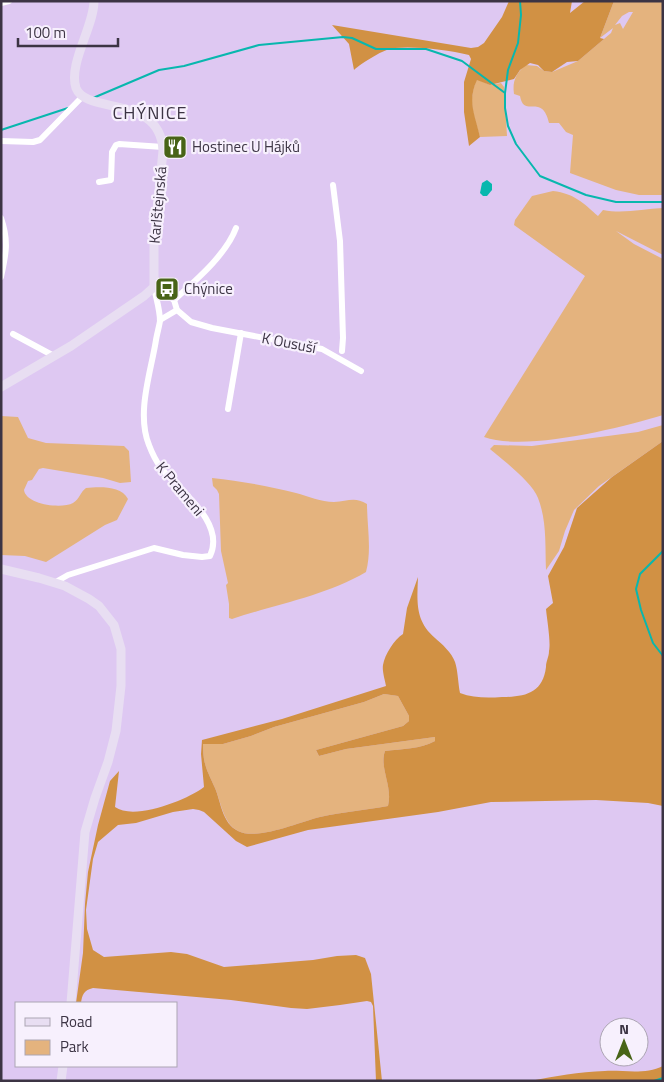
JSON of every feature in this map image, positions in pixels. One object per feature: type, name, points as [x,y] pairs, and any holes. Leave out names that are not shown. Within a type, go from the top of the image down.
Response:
[{"type":"main road","points":[[83,96],[76,89],[76,73],[96,2]]},
{"type":"main road","name":"Karlštejnská","points":[[83,96],[129,110],[149,120],[160,134],[163,147],[154,239],[154,287]]},
{"type":"main road","points":[[1,387],[54,356],[144,296],[154,287]]},
{"type":"main road","points":[[1,569],[54,583],[89,598],[99,606],[114,625],[121,649],[122,663],[116,731],[85,832],[71,1002]]},
{"type":"main road","points":[[61,1081],[63,1067]]},
{"type":"street","points":[[1,4],[9,1]]},
{"type":"street","points":[[3,142],[33,142],[40,140],[83,96]]},
{"type":"street","points":[[99,182],[111,180],[112,152],[116,146],[120,144],[163,147]]},
{"type":"street","points":[[333,184],[340,241],[342,350]]},
{"type":"street","points":[[1,218],[7,241],[1,277]]},
{"type":"street","points":[[174,300],[216,258],[233,236],[236,228]]},
{"type":"street","points":[[154,287],[174,300],[178,310],[160,320],[154,287]]},
{"type":"street","name":"K Ousuší","points":[[178,310],[191,322],[212,328],[322,349],[361,371]]},
{"type":"street","name":"K Prameni","points":[[54,583],[68,575],[154,548],[183,555],[202,557],[210,556],[214,548],[211,530],[204,515],[160,467],[145,431],[144,402],[160,320]]},
{"type":"street","name":"K Ousuší","points":[[228,409],[241,333]]},
{"type":"street","points":[[13,334],[54,356]]},
{"type":"green space","points":[[614,1],[663,1],[663,195],[639,195],[616,190],[570,173],[573,135],[566,132],[559,123],[549,123],[542,109],[525,106],[520,96],[514,94],[516,78],[526,65],[537,66],[544,71],[552,72],[578,61],[611,33],[613,28],[600,38]],"holes":[[[633,12],[623,29],[620,23],[615,25],[622,16]]]},
{"type":"green space","points":[[477,79],[490,85],[501,83],[504,87],[507,136],[480,137],[472,101],[472,94]]},
{"type":"green space","points":[[553,191],[573,197],[598,216],[603,210],[626,211],[663,208],[663,255],[616,231],[634,244],[663,259],[663,415],[598,432],[547,440],[502,441],[484,437],[585,276],[514,225],[515,220],[532,196]]},
{"type":"green space","points":[[1,416],[18,417],[28,438],[46,443],[124,446],[129,451],[131,482],[120,483],[103,478],[43,468],[39,469],[32,480],[28,481],[24,490],[26,495],[37,502],[61,506],[73,503],[86,488],[103,487],[115,489],[125,494],[128,499],[117,520],[105,525],[46,562],[25,556],[1,555]]},
{"type":"green space","points":[[663,425],[663,441],[599,486],[574,510],[559,551],[546,570],[544,525],[538,498],[524,478],[490,449],[494,445],[532,446],[638,432]]},
{"type":"green space","points":[[212,478],[265,486],[324,501],[358,500],[367,504],[369,547],[366,572],[317,593],[232,619],[229,618],[226,585],[228,583],[221,551],[219,494],[213,486]]},
{"type":"green space","points":[[384,694],[398,696],[409,716],[409,721],[403,726],[316,750],[319,756],[346,749],[435,737],[435,741],[423,746],[385,751],[384,764],[389,791],[388,806],[328,815],[278,830],[256,834],[238,831],[229,823],[206,767],[203,744],[223,744],[274,727],[364,702]]},
{"type":"shaded area","points":[[509,1],[572,1],[570,13],[585,1],[614,1],[600,38],[604,39],[578,61],[567,62],[552,72],[544,71],[538,65],[530,63],[520,70],[514,79],[490,85],[477,80],[472,101],[480,137],[469,146],[464,112],[464,82],[471,59],[469,55],[432,49],[395,48],[380,53],[354,70],[349,44],[332,25],[471,48],[478,47],[484,43],[502,17]]},
{"type":"shaded area","points":[[487,180],[492,184],[492,190],[487,196],[483,196],[480,193],[482,183]]},
{"type":"shaded area","points":[[663,441],[663,806],[648,803],[596,800],[491,802],[438,812],[308,830],[247,847],[236,841],[204,812],[193,809],[173,812],[136,823],[118,825],[98,842],[93,859],[86,910],[87,929],[93,950],[104,957],[171,952],[187,954],[224,967],[313,960],[337,956],[356,955],[365,958],[371,974],[382,1081],[376,1081],[373,1006],[371,1002],[307,1009],[231,1000],[93,988],[84,993],[81,1002],[76,1002],[83,953],[88,872],[110,781],[119,771],[115,807],[124,811],[135,812],[173,803],[186,798],[204,787],[201,754],[202,740],[282,719],[386,686],[383,670],[384,661],[393,644],[403,634],[407,608],[418,577],[418,603],[421,618],[428,632],[447,649],[454,659],[460,693],[475,697],[491,698],[518,696],[532,692],[541,683],[549,653],[546,609],[553,603],[548,576],[564,547],[577,508],[612,477]],"holes":[[[384,694],[398,696],[409,716],[409,721],[403,726],[316,750],[319,756],[346,749],[435,737],[435,741],[423,746],[385,751],[384,764],[389,791],[388,806],[328,815],[278,830],[256,834],[238,831],[225,818],[206,767],[203,744],[223,744],[274,727],[364,702]]]},
{"type":"shaded area","points":[[663,1066],[663,1081],[530,1081],[586,1072],[642,1071]]},
{"type":"waterway","points":[[520,1],[521,15],[518,43],[508,70],[505,93],[508,126],[516,144],[540,176],[586,195],[616,202],[663,202]]},
{"type":"waterway","points":[[93,98],[159,70],[184,66],[259,45],[343,37],[352,38],[376,49],[426,49],[462,61],[505,93]]},
{"type":"waterway","points":[[1,130],[68,108]]},
{"type":"waterway","points":[[663,551],[640,574],[636,589],[641,610],[653,643],[663,656]]},
{"type":"waterway","points":[[654,1081],[663,1078]]},
{"type":"place","name":"Hostinec U Hájků","points":[[175,147]]},
{"type":"place","name":"Chýnice","points":[[167,289]]},
{"type":"district","name":"CHÝNICE","points":[[150,113]]}]
